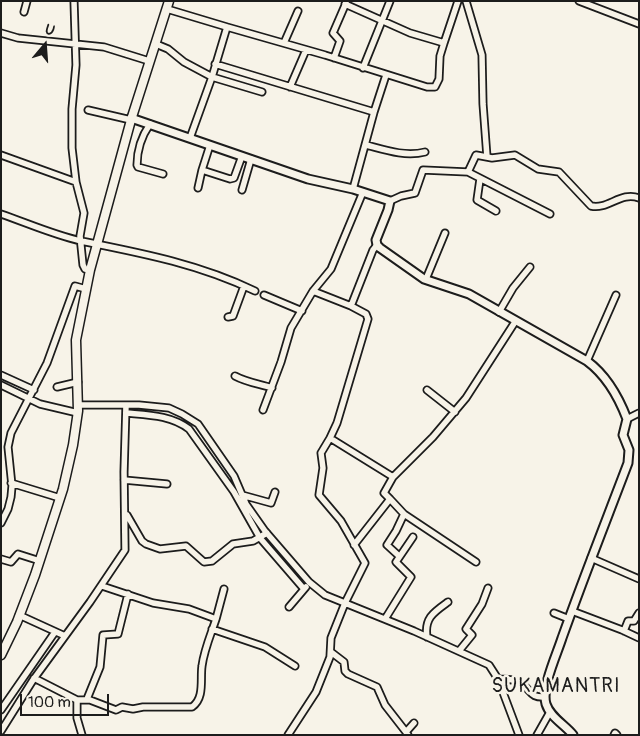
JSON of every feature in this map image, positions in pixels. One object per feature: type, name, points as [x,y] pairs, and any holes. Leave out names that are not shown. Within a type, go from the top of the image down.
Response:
[{"type":"main road","points":[[1,655],[40,561],[60,498],[73,445],[78,409],[76,340],[90,270],[131,119],[149,61],[158,45],[172,9]]},
{"type":"street","points":[[24,12],[27,1]]},
{"type":"street","points":[[74,1],[76,66],[72,131],[76,182],[84,213],[81,241],[84,267],[90,270]]},
{"type":"street","points":[[363,68],[390,1]]},
{"type":"street","points":[[172,9],[434,88],[439,79],[439,60],[458,1]]},
{"type":"street","points":[[466,1],[482,55],[487,157]]},
{"type":"street","points":[[579,1],[639,24]]},
{"type":"street","points":[[594,8],[598,1]]},
{"type":"street","points":[[334,58],[340,41],[332,33],[346,3],[410,33],[444,43]]},
{"type":"street","points":[[284,43],[298,11]]},
{"type":"street","points":[[190,138],[212,77],[227,27]]},
{"type":"street","points":[[1,33],[18,38],[75,43],[118,50],[149,61]]},
{"type":"street","points":[[158,45],[168,49],[184,62],[212,77],[262,92]]},
{"type":"street","points":[[290,87],[306,50]]},
{"type":"street","points":[[215,64],[374,112]]},
{"type":"street","points":[[353,189],[386,75]]},
{"type":"street","points":[[88,110],[146,122],[308,179],[353,189],[390,201],[400,196],[415,193],[423,170],[468,172],[550,214]]},
{"type":"street","points":[[146,122],[139,145],[137,165],[138,167],[163,174]]},
{"type":"street","points":[[366,144],[398,153],[417,154],[425,152]]},
{"type":"street","points":[[198,188],[210,145]]},
{"type":"street","points":[[1,155],[76,182]]},
{"type":"street","points":[[468,172],[475,156],[514,155],[538,169],[559,172],[593,207],[599,207],[629,195],[639,198]]},
{"type":"street","points":[[202,170],[232,179],[242,156]]},
{"type":"street","points":[[242,190],[251,160]]},
{"type":"street","points":[[480,179],[476,200],[496,211]]},
{"type":"street","points":[[263,410],[291,328],[313,290],[331,269],[346,235],[347,226],[363,192]]},
{"type":"street","points":[[351,306],[373,250],[377,245],[376,240],[390,201]]},
{"type":"street","points":[[1,214],[81,241],[185,264],[255,291]]},
{"type":"street","points":[[426,280],[445,234]]},
{"type":"street","points":[[377,245],[426,280],[469,294],[515,322],[587,361],[598,369],[606,380],[627,419],[623,435],[629,450],[628,463],[569,619],[550,673],[545,697],[545,703],[550,712],[573,735]]},
{"type":"street","points":[[500,312],[513,288],[530,267]]},
{"type":"street","points":[[1,523],[8,509],[11,497],[8,447],[11,433],[47,363],[75,286],[86,289]]},
{"type":"street","points":[[228,317],[233,316],[244,286]]},
{"type":"street","points":[[288,735],[316,692],[330,652],[330,642],[346,603],[366,563],[341,521],[324,502],[319,493],[323,468],[322,452],[336,423],[368,319],[366,314],[351,306],[313,290]]},
{"type":"street","points":[[264,295],[302,310]]},
{"type":"street","points":[[587,361],[616,295]]},
{"type":"street","points":[[476,562],[404,514],[384,493],[393,477],[433,437],[454,412],[481,376],[515,322]]},
{"type":"street","points":[[1,375],[50,407],[78,409],[148,406],[192,420],[202,429],[263,536],[307,586],[489,665],[498,679],[518,735]]},
{"type":"street","points":[[235,376],[244,381],[272,388]]},
{"type":"street","points":[[57,387],[78,382]]},
{"type":"street","points":[[1,385],[31,394]]},
{"type":"street","points":[[427,390],[454,412]]},
{"type":"street","points":[[124,408],[158,416],[173,414]]},
{"type":"street","points":[[1,710],[30,677],[60,634],[102,586],[125,550],[124,408]]},
{"type":"street","points":[[627,419],[639,413]]},
{"type":"street","points":[[173,414],[192,432],[242,495],[263,536]]},
{"type":"street","points":[[330,438],[393,477]]},
{"type":"street","points":[[124,480],[167,484]]},
{"type":"street","points":[[11,483],[60,498]]},
{"type":"street","points":[[242,495],[271,503],[275,492]]},
{"type":"street","points":[[354,545],[390,499]]},
{"type":"street","points":[[126,513],[144,543],[160,549],[186,546],[204,562],[212,560],[233,544],[253,542],[263,536]]},
{"type":"street","points":[[399,556],[386,545],[396,531],[404,514]]},
{"type":"street","points":[[385,619],[411,577],[396,563],[413,537]]},
{"type":"street","points":[[1,559],[12,561],[18,554],[40,561]]},
{"type":"street","points":[[592,558],[639,579]]},
{"type":"street","points":[[102,586],[153,603],[189,609],[216,619]]},
{"type":"street","points":[[290,606],[307,586]]},
{"type":"street","points":[[459,651],[472,635],[466,629],[482,604],[488,588]]},
{"type":"street","points":[[30,677],[77,700],[88,700],[116,710],[122,707],[133,709],[193,706],[196,704],[201,689],[202,665],[224,589]]},
{"type":"street","points":[[88,700],[100,667],[103,636],[105,634],[118,634],[128,594]]},
{"type":"street","points":[[427,637],[426,623],[436,610],[448,602]]},
{"type":"street","points":[[572,611],[639,638]]},
{"type":"street","points":[[624,631],[628,621],[634,621],[639,612]]},
{"type":"street","points":[[554,613],[569,619]]},
{"type":"street","points":[[19,615],[60,634]]},
{"type":"street","points":[[212,629],[265,646],[295,666]]},
{"type":"street","points":[[1,731],[15,709],[30,677],[60,634]]},
{"type":"street","points":[[330,652],[344,662],[345,672],[377,687],[385,705],[407,733],[414,723]]},
{"type":"street","points":[[498,679],[520,682],[533,695],[538,698],[545,697]]},
{"type":"street","points":[[77,700],[77,718],[82,735]]},
{"type":"street","points":[[7,703],[15,709]]},
{"type":"street","points":[[537,735],[550,712]]},
{"type":"street","points":[[614,735],[615,733],[617,735]]},
{"type":"district","name":"SUKAMANTRI","points":[[556,687]]}]
